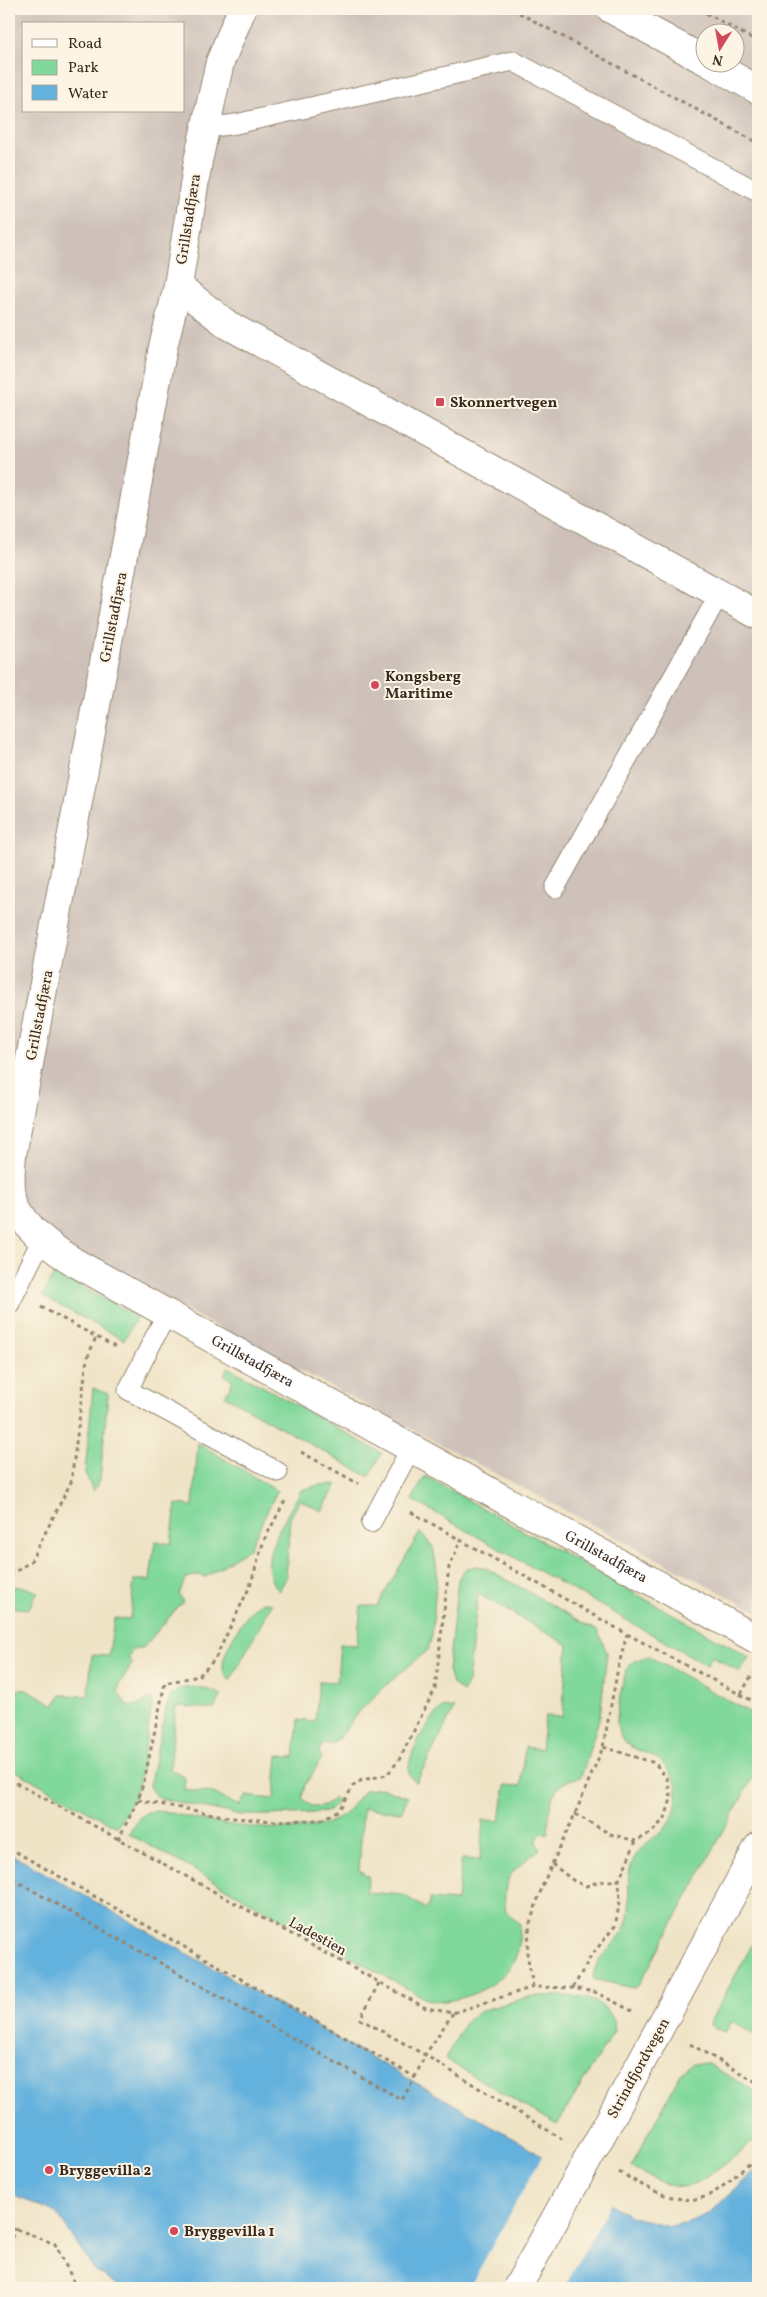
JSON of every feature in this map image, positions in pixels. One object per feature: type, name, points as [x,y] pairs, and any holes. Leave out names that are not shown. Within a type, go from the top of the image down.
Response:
[{"type":"street","name":"Grillstadfjæra","points":[[242,9],[220,62],[198,161],[178,286],[160,366],[12,1155],[10,1181],[14,1201],[27,1223],[42,1239],[74,1262],[758,1640]]},
{"type":"street","points":[[611,9],[694,55]]},
{"type":"street","points":[[726,72],[758,90]]},
{"type":"street","points":[[178,286],[228,325],[758,615]]},
{"type":"street","name":"Strindfjordvegen","points":[[517,2288],[758,1848]]},
{"type":"lane","points":[[206,128],[236,124],[513,61],[758,192]]},
{"type":"lane","points":[[555,888],[720,594]]},
{"type":"lane","points":[[9,1305],[42,1239]]},
{"type":"lane","points":[[167,1313],[128,1390],[278,1472]]},
{"type":"lane","points":[[370,1523],[411,1448]]},
{"type":"path","points":[[512,9],[758,143]]},
{"type":"path","points":[[699,9],[758,42]]},
{"type":"path","points":[[9,1573],[15,1572],[31,1561],[72,1482],[87,1359],[96,1337]]},
{"type":"path","points":[[305,1465],[309,1456]]},
{"type":"path","points":[[118,1840],[138,1800],[144,1781],[166,1683],[199,1676],[215,1659],[250,1586],[264,1540],[287,1498]]},
{"type":"path","points":[[138,1800],[234,1818],[273,1821],[321,1820],[339,1810],[353,1786],[362,1780],[387,1776],[399,1760],[435,1689],[449,1566],[461,1540]]},
{"type":"path","points":[[533,1986],[527,1953],[530,1923],[543,1884],[603,1747],[618,1668],[627,1634]]},
{"type":"path","points":[[741,1694],[755,1669]]},
{"type":"path","points":[[572,1988],[591,1956],[615,1926],[620,1901],[619,1880],[636,1841],[651,1833],[666,1818],[671,1799],[667,1779],[655,1763],[603,1747]]},
{"type":"path","name":"Ladestien","points":[[9,1779],[426,2008],[453,2013],[533,1986],[572,1988],[595,1992],[634,2012]]},
{"type":"path","points":[[575,1814],[610,1834],[636,1841]]},
{"type":"path","points":[[9,1848],[415,2077]]},
{"type":"path","points":[[552,1864],[574,1881],[586,1886],[598,1882],[619,1880]]},
{"type":"path","points":[[9,1877],[402,2100],[426,2055],[453,2013]]},
{"type":"path","points":[[379,1982],[360,2019],[426,2055],[549,2131]]},
{"type":"path","points":[[688,2043],[758,2082]]},
{"type":"path","points":[[636,2182],[678,2199],[697,2200],[712,2194],[757,2159]]},
{"type":"path","points":[[9,2226],[55,2244],[77,2288]]},
{"type":"path","points":[[9,2246],[15,2228]]},
{"type":"shaded area","points":[[9,9],[758,9],[758,1612],[9,1217]]},
{"type":"green space","points":[[55,1272],[137,1317],[124,1340],[42,1296]]},
{"type":"green space","points":[[228,1367],[382,1453],[369,1477],[225,1396],[233,1381],[224,1375]]},
{"type":"green space","points":[[93,1388],[108,1394],[100,1480],[93,1491],[85,1473]]},
{"type":"green space","points":[[198,1443],[277,1491],[250,1547],[206,1577],[197,1575],[185,1579],[179,1595],[183,1601],[143,1648],[136,1648],[131,1652],[129,1658],[132,1664],[120,1683],[118,1693],[127,1705],[139,1705],[149,1699],[153,1701],[139,1782],[134,1798],[117,1827],[9,1767],[9,1689],[29,1690],[54,1705],[61,1695],[88,1696],[92,1655],[109,1656],[114,1618],[130,1619],[134,1580],[150,1580],[155,1541],[171,1544],[176,1504],[193,1506]]},
{"type":"green space","points":[[425,1476],[749,1657],[740,1672],[712,1656],[707,1665],[412,1500]]},
{"type":"green space","points":[[337,1484],[322,1511],[300,1500],[290,1519],[286,1578],[279,1591],[271,1580],[270,1554],[274,1540],[301,1490],[319,1485]]},
{"type":"green space","points":[[420,1532],[433,1547],[437,1570],[432,1635],[428,1650],[385,1686],[360,1711],[333,1745],[326,1743],[321,1746],[319,1753],[322,1758],[305,1785],[302,1797],[309,1804],[318,1807],[326,1805],[333,1798],[338,1801],[330,1810],[315,1813],[241,1815],[162,1799],[154,1794],[149,1786],[167,1704],[177,1690],[190,1687],[222,1695],[214,1709],[176,1706],[170,1769],[185,1778],[184,1790],[213,1793],[239,1806],[246,1796],[274,1799],[278,1756],[294,1757],[298,1720],[315,1722],[319,1681],[337,1682],[340,1644],[357,1645],[361,1606],[377,1606]]},
{"type":"green space","points":[[476,1566],[486,1568],[598,1631],[607,1653],[600,1716],[581,1777],[562,1784],[557,1790],[553,1796],[549,1813],[548,1833],[540,1834],[536,1842],[540,1849],[516,1869],[507,1881],[505,1889],[506,1912],[520,1924],[519,1944],[514,1961],[499,1979],[478,1992],[467,1996],[440,2001],[426,1999],[129,1834],[142,1815],[154,1811],[248,1827],[288,1829],[325,1824],[342,1816],[365,1790],[383,1788],[408,1797],[401,1812],[363,1808],[359,1870],[369,1877],[365,1892],[403,1895],[427,1909],[430,1899],[457,1901],[462,1859],[480,1860],[483,1820],[500,1821],[505,1785],[521,1786],[525,1747],[541,1749],[545,1716],[562,1717],[568,1645],[478,1594],[468,1682],[463,1692],[452,1683],[448,1670],[458,1579],[465,1569]]},
{"type":"green space","points":[[9,1586],[24,1587],[38,1592],[29,1609],[9,1607]]},
{"type":"green space","points":[[262,1602],[272,1604],[230,1681],[224,1673],[223,1666],[228,1647],[250,1613]]},
{"type":"green space","points":[[648,1656],[758,1717],[758,1768],[639,1985],[633,1988],[593,1979],[597,1964],[620,1935],[627,1921],[629,1913],[628,1882],[631,1866],[637,1854],[644,1846],[666,1826],[672,1817],[676,1805],[677,1786],[669,1771],[651,1755],[628,1745],[622,1739],[617,1726],[620,1694],[627,1668],[634,1661]]},
{"type":"green space","points":[[444,1707],[454,1709],[416,1783],[409,1773],[411,1756],[420,1737],[432,1719]]},
{"type":"green space","points":[[758,1934],[758,2037],[732,2021],[725,2033],[710,2025],[711,2020]]},
{"type":"green space","points":[[533,1996],[565,1996],[588,1999],[607,2010],[613,2019],[614,2031],[557,2125],[445,2059],[465,2023],[479,2011]]},
{"type":"green space","points":[[706,2063],[758,2093],[758,2138],[712,2174],[685,2187],[664,2183],[631,2167],[681,2073],[693,2064]]},
{"type":"water","points":[[9,1853],[519,2141],[629,2216],[670,2226],[691,2221],[708,2214],[758,2168],[758,2288],[123,2288],[96,2272],[56,2212],[9,2194]]},
{"type":"pier","points":[[543,2154],[612,2201],[564,2288],[469,2288]]},
{"type":"place","name":"Skonnertvegen","points":[[440,402]]},
{"type":"place","name":"Kongsberg Maritime","points":[[375,685]]},
{"type":"place","name":"Bryggevilla 2","points":[[49,2170]]},
{"type":"place","name":"Bryggevilla 1","points":[[174,2231]]}]
